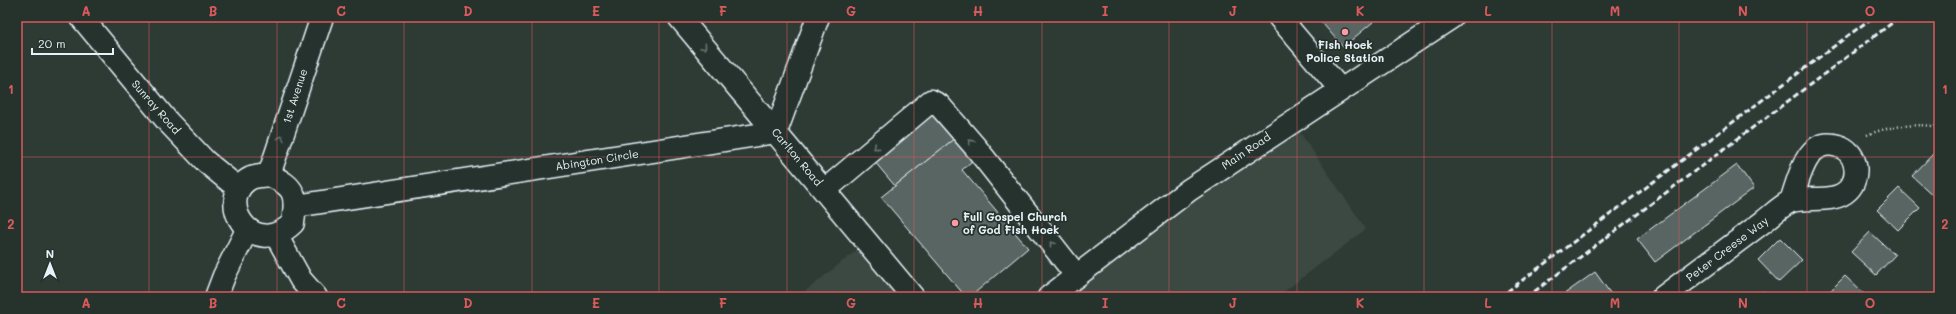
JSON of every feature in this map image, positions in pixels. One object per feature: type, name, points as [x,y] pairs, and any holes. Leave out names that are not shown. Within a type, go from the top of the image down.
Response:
[{"type":"street","name":"Sunray Road","points":[[81,17],[168,122],[206,162],[239,189]]},
{"type":"street","name":"1st Avenue","points":[[269,175],[322,17]]},
{"type":"street","name":"Carlton Road","points":[[680,17],[913,297]]},
{"type":"street","points":[[776,132],[818,17]]},
{"type":"street","points":[[1279,17],[1340,89]]},
{"type":"street","name":"Main Road","points":[[1049,297],[1189,190],[1340,89],[1452,17]]},
{"type":"street","points":[[825,190],[931,101],[934,101],[977,149],[1076,275]]},
{"type":"street","name":"Abington Circle","points":[[296,206],[776,132]]},
{"type":"street","points":[[1826,144],[1834,144],[1849,151],[1853,157],[1856,174],[1853,184],[1847,191],[1830,198],[1791,201],[1806,158],[1814,151],[1826,144]]},
{"type":"street","points":[[269,175],[284,182],[294,194],[296,206],[293,223],[276,235],[262,235],[247,230],[239,220],[235,207],[239,189],[250,178],[269,175]]},
{"type":"street","name":"Peter Creese Way","points":[[1663,297],[1791,201]]},
{"type":"street","points":[[216,297],[224,276],[247,230]]},
{"type":"street","points":[[276,235],[301,280],[316,297]]},
{"type":"path","points":[[1849,151],[1863,137],[1880,130],[1915,125],[1939,127]]},
{"type":"shaded area","points":[[1292,121],[1366,229],[1277,297],[1049,297]]},
{"type":"shaded area","points":[[867,242],[913,297],[798,297]]},
{"type":"building","name":"Fish Hoek Police Station","points":[[1317,17],[1379,17],[1343,47]]},
{"type":"building","points":[[930,107],[955,138],[895,186],[869,155]]},
{"type":"building","name":"Full Gospel Church of God Fish Hoek","points":[[955,138],[972,161],[962,170],[1028,248],[970,297],[966,297],[881,197]]},
{"type":"building","points":[[1934,153],[1939,158],[1939,194],[1936,198],[1912,176]]},
{"type":"building","points":[[1737,165],[1754,188],[1655,262],[1637,239]]},
{"type":"building","points":[[1899,188],[1920,208],[1898,230],[1877,210]]},
{"type":"building","points":[[1870,232],[1895,255],[1876,275],[1851,252]]},
{"type":"building","points":[[1780,238],[1802,260],[1779,282],[1758,260]]},
{"type":"building","points":[[1595,272],[1613,297],[1560,297]]},
{"type":"building","points":[[1845,276],[1867,297],[1824,297]]},
{"type":"building","points":[[1762,291],[1768,297],[1757,297]]},
{"type":"railway","points":[[1500,297],[1873,17]]},
{"type":"railway","points":[[1527,297],[1900,17]]},
{"type":"place","name":"Fish Hoek Police Station","points":[[1345,32]]},
{"type":"place","name":"Full Gospel Church of God Fish Hoek","points":[[955,223]]}]
